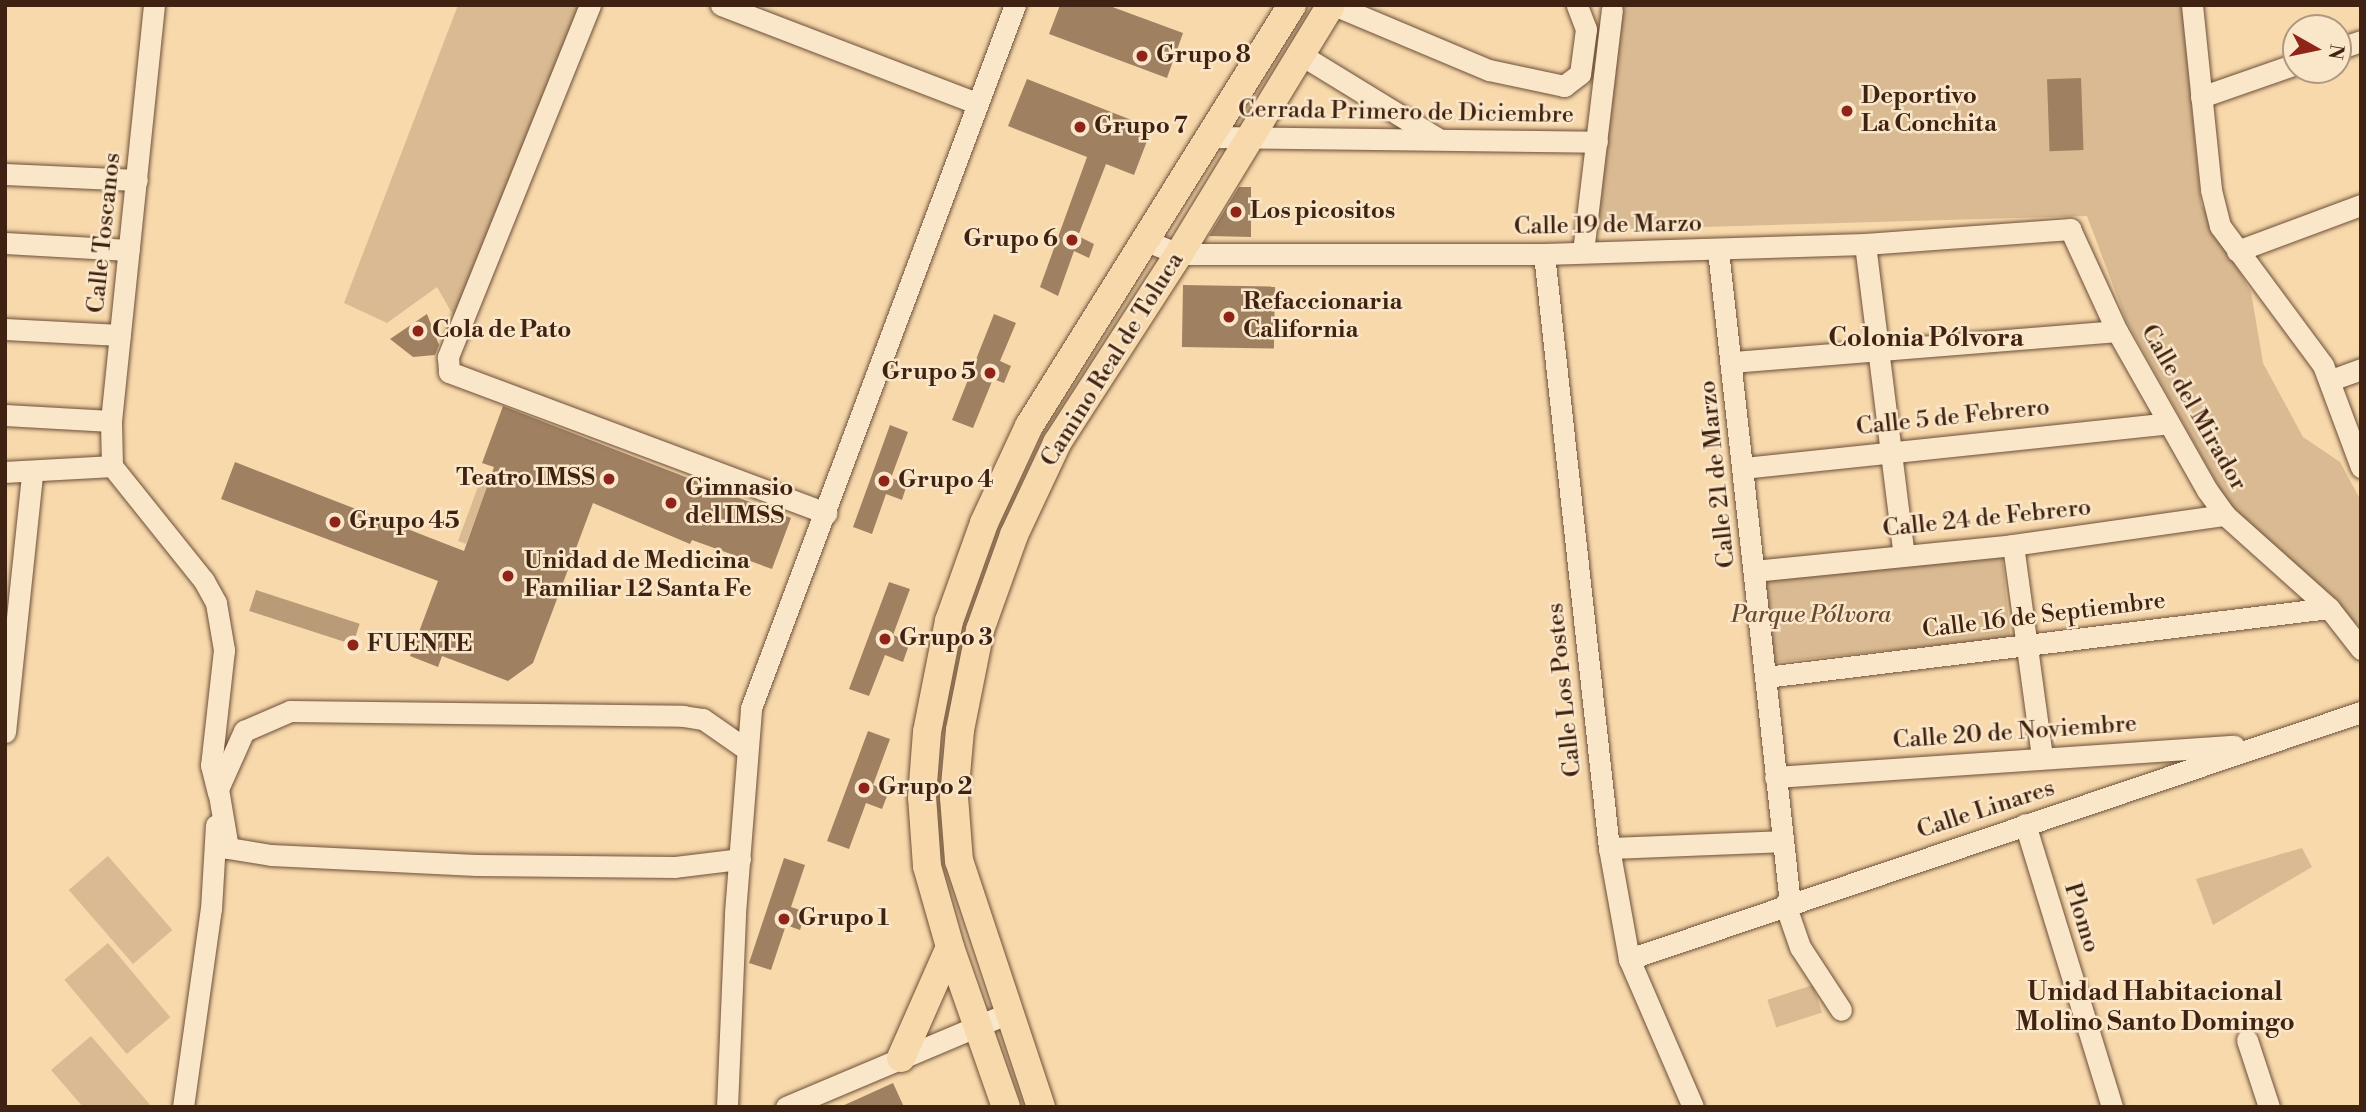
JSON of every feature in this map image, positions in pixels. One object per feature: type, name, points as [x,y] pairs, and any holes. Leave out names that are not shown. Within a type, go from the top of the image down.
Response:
[{"type":"main road","name":"Camino Real de Toluca","points":[[1006,1107],[950,947],[927,866],[922,797],[936,676],[949,621],[984,523],[1029,426],[1149,242],[1293,5]]},
{"type":"main road","name":"Camino Real de Toluca","points":[[1041,1107],[959,861],[954,797],[967,682],[1009,547],[1057,443],[1179,254],[1249,135],[1303,55],[1332,5]]},
{"type":"main road","points":[[936,676],[967,682]]},
{"type":"main road","points":[[901,1058],[950,947]]},
{"type":"street","name":"Calle Toscanos","points":[[111,466],[111,421],[154,5]]},
{"type":"street","points":[[590,5],[448,357],[449,372],[826,513]]},
{"type":"street","points":[[721,5],[976,103]]},
{"type":"street","points":[[727,1107],[746,749],[757,688],[826,513],[976,103],[1015,5]]},
{"type":"street","points":[[1332,5],[1489,70],[1564,86],[1580,74],[1586,29],[1577,5]]},
{"type":"street","points":[[2192,5],[2214,208],[2237,251],[2331,380],[2361,467]]},
{"type":"street","points":[[1583,252],[1612,10]]},
{"type":"street","points":[[1303,55],[1439,139]]},
{"type":"street","points":[[2201,97],[2282,69]]},
{"type":"street","name":"Cerrada Primero de Diciembre","points":[[1213,136],[1597,142]]},
{"type":"street","points":[[5,174],[137,180]]},
{"type":"street","points":[[2237,251],[2361,205]]},
{"type":"street","name":"Calle 19 de Marzo","points":[[1149,242],[1179,254],[1544,254],[1865,244],[2070,229]]},
{"type":"street","name":"Calle del Mirador","points":[[2070,229],[2118,331],[2191,467],[2225,515],[2329,608],[2361,649]]},
{"type":"street","points":[[5,243],[129,250]]},
{"type":"street","points":[[1865,244],[1904,555]]},
{"type":"street","name":"Calle 21 de Marzo","points":[[1718,250],[1766,677],[1787,904],[1800,947],[1841,1010]]},
{"type":"street","name":"Calle Los Postes","points":[[1544,254],[1609,848],[1629,960],[1693,1107]]},
{"type":"street","points":[[5,329],[120,335]]},
{"type":"street","points":[[1732,362],[1878,348],[2118,331]]},
{"type":"street","points":[[2331,380],[2361,369]]},
{"type":"street","points":[[5,415],[111,421]]},
{"type":"street","name":"Calle 5 de Febrero","points":[[1743,468],[1891,450],[2168,423]]},
{"type":"street","points":[[5,472],[32,473],[111,466],[204,581],[216,603],[223,650],[211,765],[228,848],[271,855],[503,865],[675,867],[740,859]]},
{"type":"street","points":[[5,732],[12,592],[32,473]]},
{"type":"street","name":"Calle 24 de Febrero","points":[[1754,571],[2013,545],[2225,515]]},
{"type":"street","points":[[2013,545],[2042,757]]},
{"type":"street","name":"Calle 16 de Septiembre","points":[[1766,677],[2329,608]]},
{"type":"street","points":[[183,1107],[211,909],[218,789],[244,731],[290,712],[683,716],[703,719],[746,749]]},
{"type":"street","name":"Calle Linares","points":[[1629,960],[2259,744],[2361,712]]},
{"type":"street","name":"Calle 20 de Noviembre","points":[[1776,777],[2259,744]]},
{"type":"street","name":"Plomo","points":[[2025,824],[2112,1107]]},
{"type":"street","points":[[1609,848],[1782,841]]},
{"type":"street","points":[[786,1107],[901,1058],[978,1030],[1009,1013]]},
{"type":"street","points":[[2247,1040],[2269,1107]]},
{"type":"green space","points":[[458,5],[587,5],[466,317],[453,315],[437,287],[387,323],[344,303]]},
{"type":"green space","name":"Deportivo La Conchita","points":[[1620,5],[2182,5],[2201,204],[2251,292],[2263,363],[2303,437],[2340,462],[2361,501],[2361,628],[2229,505],[2126,320],[2087,216],[1598,230]]},
{"type":"green space","points":[[479,472],[491,476],[466,544],[458,541],[479,484],[475,482]]},
{"type":"green space","name":"Parque Pólvora","points":[[2002,556],[2011,638],[1767,663],[1758,582]]},
{"type":"green space","points":[[2302,848],[2312,867],[2213,925],[2196,879]]},
{"type":"green space","points":[[108,856],[172,930],[133,964],[69,890]]},
{"type":"green space","points":[[108,943],[170,1017],[127,1054],[64,980]]},
{"type":"green space","points":[[1813,985],[1822,1013],[1776,1027],[1767,1000]]},
{"type":"green space","points":[[91,1036],[152,1107],[83,1107],[51,1070]]},
{"type":"shaded area","points":[[256,590],[360,624],[353,645],[249,611]]},
{"type":"building","name":"Grupo 8","points":[[1060,5],[1107,5],[1183,33],[1167,78],[1049,34]]},
{"type":"building","points":[[2081,78],[2084,150],[2050,151],[2047,79]]},
{"type":"building","name":"Grupo 7","points":[[1027,79],[1152,128],[1134,175],[1106,164],[1078,236],[1094,244],[1089,258],[1074,251],[1058,296],[1040,287],[1087,157],[1008,126]]},
{"type":"building","name":"Los picositos","points":[[1239,187],[1251,187],[1251,237],[1209,236]]},
{"type":"building","name":"Refaccionaria California","points":[[1183,285],[1275,287],[1274,349],[1182,347]]},
{"type":"building","name":"Cola de Pato","points":[[427,314],[439,345],[435,355],[413,357],[390,339]]},
{"type":"building","name":"Grupo 5","points":[[994,314],[1016,323],[1000,361],[1011,366],[1004,383],[993,379],[973,428],[952,420]]},
{"type":"building","points":[[503,406],[791,518],[772,569],[692,540],[690,544],[593,503],[533,663],[508,681],[442,656],[438,667],[410,656],[438,581],[221,499],[235,462],[464,551],[494,467],[482,463]]},
{"type":"building","name":"Grupo 4","points":[[890,425],[908,432],[891,478],[907,484],[902,500],[886,494],[872,534],[853,527]]},
{"type":"building","name":"Grupo 3","points":[[889,582],[910,589],[893,635],[910,642],[903,662],[885,655],[869,696],[849,689]]},
{"type":"building","name":"Grupo 2","points":[[868,731],[890,739],[873,785],[889,791],[882,809],[866,803],[849,849],[827,841]]},
{"type":"building","name":"Grupo 1","points":[[784,858],[805,865],[791,907],[806,912],[800,930],[786,925],[771,970],[749,963]]},
{"type":"building","points":[[893,1083],[904,1107],[840,1107]]},
{"type":"place","name":"Grupo 8","points":[[1142,56]]},
{"type":"place","name":"Deportivo La Conchita","points":[[1847,111]]},
{"type":"place","name":"Grupo 7","points":[[1080,127]]},
{"type":"place","name":"Los picositos","points":[[1236,212]]},
{"type":"place","name":"Grupo 6","points":[[1072,240]]},
{"type":"place","name":"Refaccionaria California","points":[[1229,317]]},
{"type":"place","name":"Cola de Pato","points":[[418,331]]},
{"type":"place","name":"Grupo 5","points":[[990,373]]},
{"type":"place","name":"Teatro IMSS","points":[[609,479]]},
{"type":"place","name":"Grupo 4","points":[[884,481]]},
{"type":"place","name":"Gimnasio del IMSS","points":[[671,503]]},
{"type":"place","name":"Grupo 45","points":[[335,522]]},
{"type":"place","name":"Unidad de Medicina Familiar 12 Santa Fe","points":[[508,576]]},
{"type":"place","name":"Grupo 3","points":[[885,639]]},
{"type":"place","name":"FUENTE","points":[[353,645]]},
{"type":"place","name":"Grupo 2","points":[[864,788]]},
{"type":"place","name":"Grupo 1","points":[[784,919]]},
{"type":"district","name":"Colonia Pólvora","points":[[1926,339]]},
{"type":"district","name":"Unidad Habitacional Molino Santo Domingo","points":[[2155,1008]]}]
